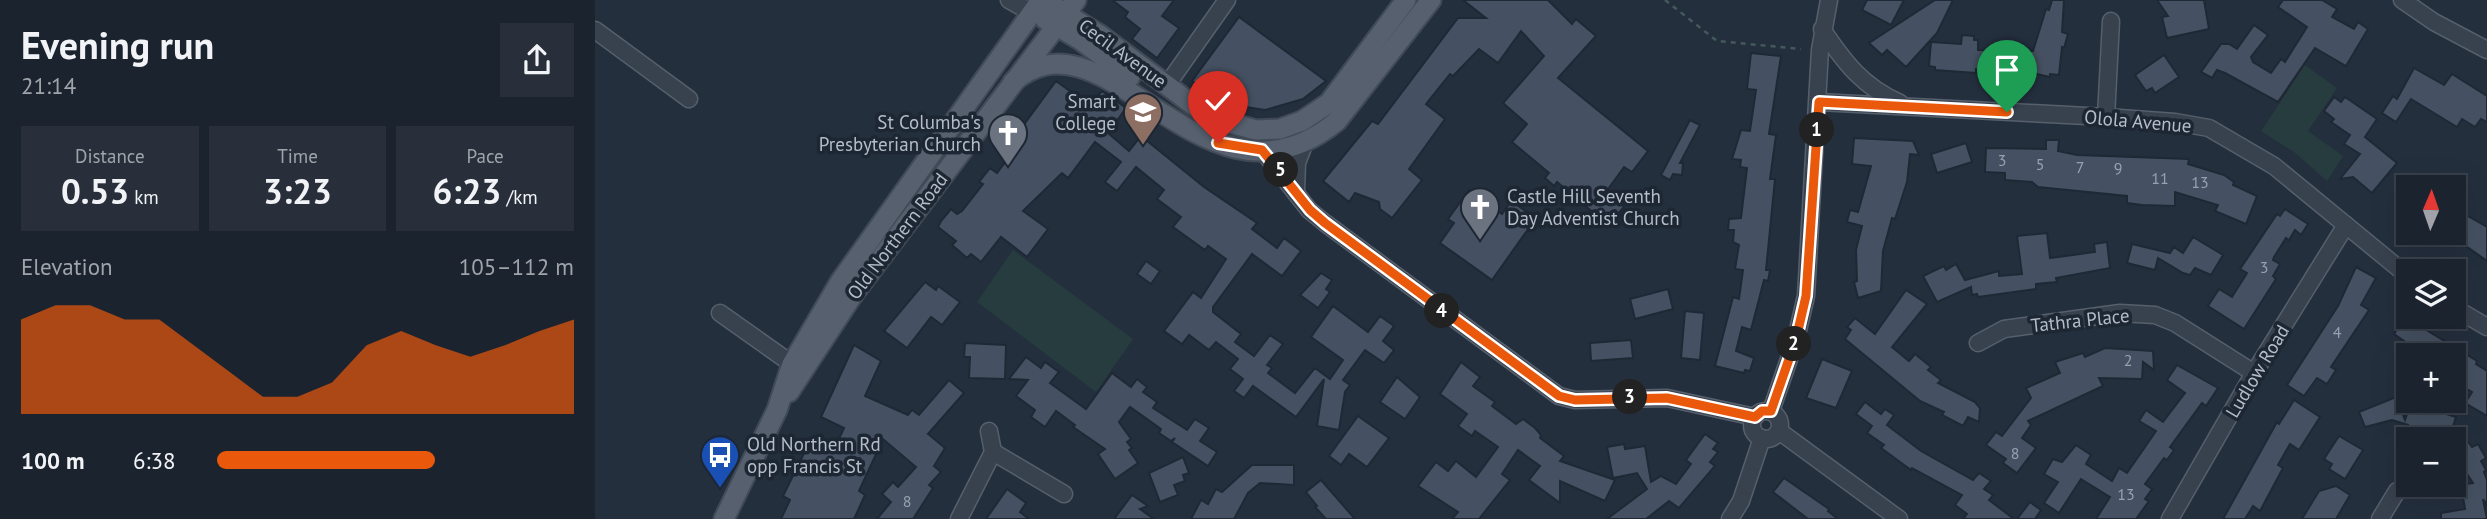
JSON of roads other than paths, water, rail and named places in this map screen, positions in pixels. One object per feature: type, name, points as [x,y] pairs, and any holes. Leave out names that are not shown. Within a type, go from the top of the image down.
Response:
[{"type":"main road","name":"Cecil Avenue","points":[[1038,4],[1066,12],[1209,117],[1229,125],[1256,130],[1280,129],[1302,121],[1329,103],[1406,0]]},
{"type":"main road","name":"Cecil Avenue","points":[[1013,82],[1040,63],[1075,61],[1104,73],[1169,116],[1218,143],[1262,150],[1285,148],[1305,142],[1337,121],[1431,0]]},
{"type":"main road","name":"Old Northern Road","points":[[777,410],[792,364],[840,282],[1038,4]]},
{"type":"main road","name":"Cecil Avenue","points":[[1066,12],[1147,90],[1169,116]]},
{"type":"main road","name":"Old Northern Road","points":[[724,519],[777,410],[852,296],[1066,12]]},
{"type":"street","name":"Cecil Avenue","points":[[1009,0],[1038,4]]},
{"type":"street","points":[[1167,85],[1227,0]]},
{"type":"street","points":[[1771,411],[1796,339],[1806,296],[1822,29],[1829,0]]},
{"type":"street","points":[[2402,0],[2434,22],[2487,50]]},
{"type":"street","points":[[2106,117],[2111,21]]},
{"type":"street","points":[[1822,29],[1854,74],[1871,88],[1907,107]]},
{"type":"street","points":[[595,30],[689,99]]},
{"type":"street","name":"Olola Avenue","points":[[1819,102],[2106,117],[2175,122],[2209,128],[2274,166],[2396,266]]},
{"type":"street","points":[[1296,190],[1297,163],[1305,142]]},
{"type":"street","points":[[1262,150],[1310,210],[1325,223],[1559,396],[1583,400],[1667,398],[1755,417]]},
{"type":"street","name":"Ludlow Road","points":[[2170,519],[2254,373],[2346,225]]},
{"type":"street","points":[[720,313],[792,364]]},
{"type":"street","name":"Tathra Place","points":[[1978,343],[2004,329],[2120,313],[2155,315],[2175,323],[2254,373]]},
{"type":"street","points":[[2466,315],[2487,327]]},
{"type":"street","points":[[1762,411],[1771,411],[1780,422],[1779,431],[1772,438],[1762,438],[1753,430],[1755,417],[1762,411]]},
{"type":"street","points":[[958,519],[993,452],[989,431]]},
{"type":"street","points":[[1779,431],[1899,519]]},
{"type":"street","points":[[1730,519],[1741,501],[1762,438]]},
{"type":"street","points":[[993,452],[1065,494]]},
{"type":"street","points":[[2380,519],[2396,493]]},
{"type":"place","name":"Smart College","points":[[1143,146]]},
{"type":"place","name":"St Columba's Presbyterian Church","points":[[1008,167]]},
{"type":"place","name":"Castle Hill Seventh Day Adventist Church","points":[[1480,241]]},
{"type":"place","name":"Old Northern Rd opp Francis St","points":[[720,489]]}]
